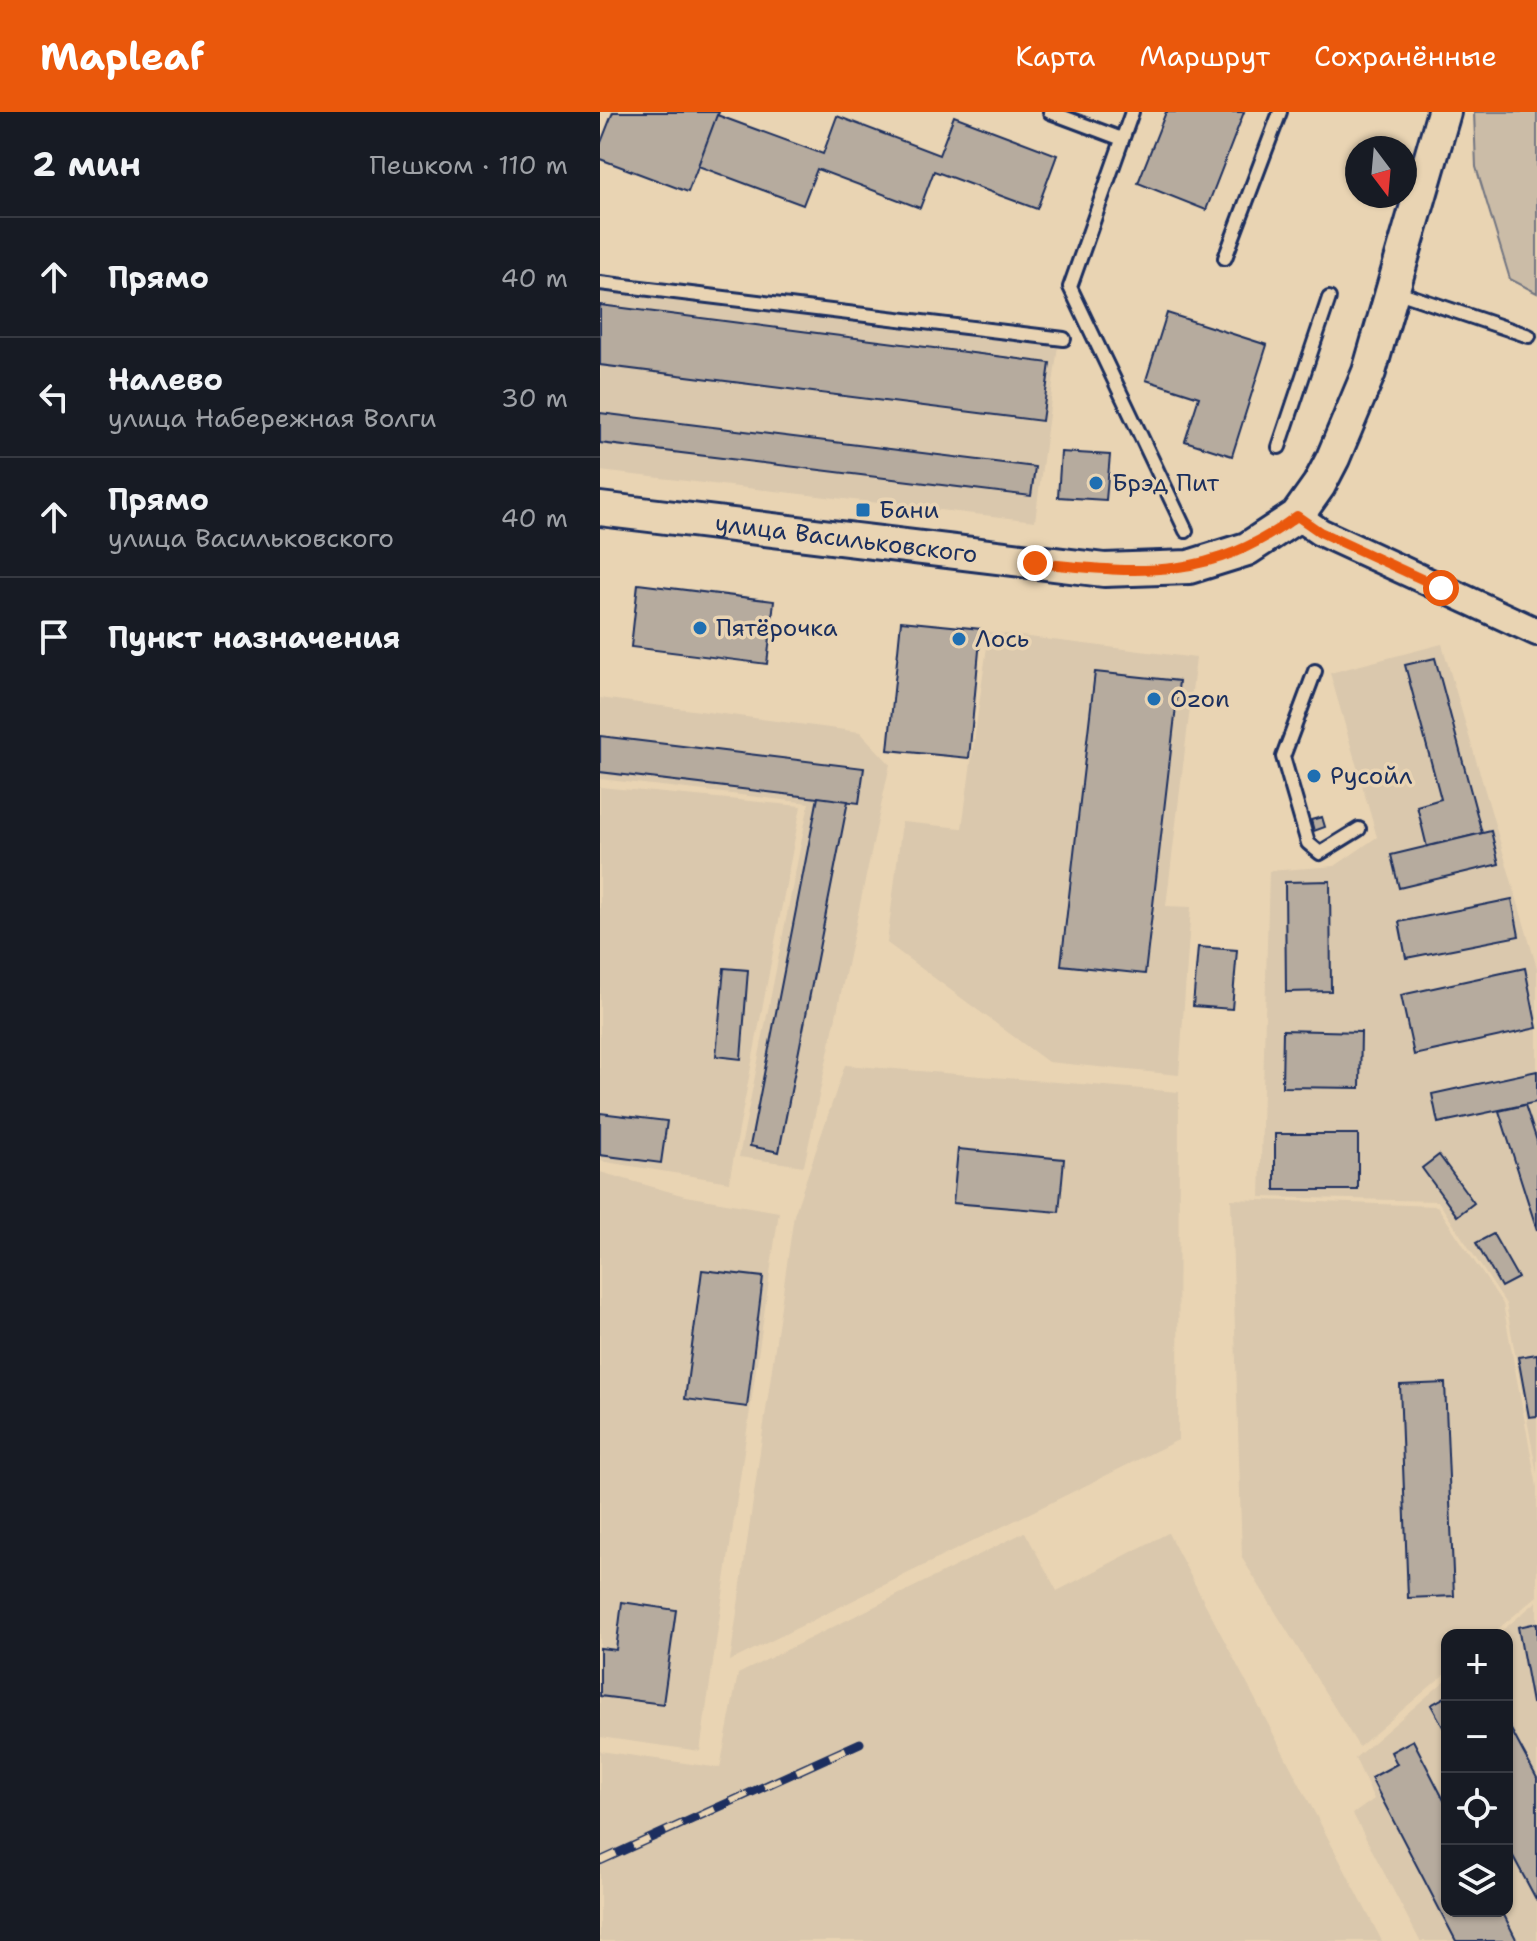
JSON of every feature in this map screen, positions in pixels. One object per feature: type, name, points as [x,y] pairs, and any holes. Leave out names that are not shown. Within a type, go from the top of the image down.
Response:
[{"type":"street","points":[[1439,116],[1393,290],[1359,400],[1319,485],[1297,516],[1320,532],[1537,632]]},
{"type":"street","name":"улица Васильковского","points":[[600,509],[1086,568],[1189,567],[1247,549],[1297,516]]},
{"type":"lane","points":[[1050,112],[1122,139]]},
{"type":"lane","points":[[1132,112],[1070,287],[1186,531]]},
{"type":"lane","points":[[1225,258],[1280,112]]},
{"type":"lane","points":[[600,283],[1064,339]]},
{"type":"lane","points":[[1393,290],[1529,336]]},
{"type":"lane","points":[[1279,447],[1329,298]]},
{"type":"lane","points":[[1315,671],[1283,757],[1308,843],[1320,853],[1359,829]]},
{"type":"shaded area","points":[[1474,112],[1537,112],[1537,293],[1510,279],[1476,167]]},
{"type":"shaded area","points":[[600,290],[1058,346],[1035,521],[600,471]]},
{"type":"shaded area","points":[[989,632],[1196,658],[1166,906],[1191,907],[1179,1075],[1048,1062],[887,943],[902,822],[962,828]]},
{"type":"shaded area","points":[[1442,644],[1537,968],[1537,1109],[1534,1110],[1537,1121],[1537,1474],[1506,1304],[1438,1201],[1260,1197],[1269,871],[1335,866],[1377,837],[1330,673]]},
{"type":"shaded area","points":[[600,698],[860,732],[890,764],[804,1166],[739,1157],[809,803],[600,779]]},
{"type":"shaded area","points":[[600,787],[801,806],[729,1182],[600,1161]]},
{"type":"shaded area","points":[[845,1065],[1179,1092],[1178,1440],[730,1661],[794,1215]]},
{"type":"shaded area","points":[[600,1172],[685,1196],[779,1212],[700,1751],[600,1737]]},
{"type":"shaded area","points":[[1231,1199],[1437,1206],[1503,1304],[1537,1487],[1537,1596],[1498,1629],[1441,1629],[1441,1677],[1359,1747],[1242,1558]]},
{"type":"shaded area","points":[[1025,1532],[1057,1591],[1168,1533],[1382,1941],[600,1941],[600,1751],[720,1768],[738,1674]]},
{"type":"shaded area","points":[[1537,1601],[1537,1941],[1420,1941],[1353,1814],[1374,1799],[1355,1758],[1441,1684],[1441,1917],[1513,1917],[1513,1629],[1504,1629]]},
{"type":"building","points":[[613,112],[719,112],[688,192],[600,159],[600,145]]},
{"type":"building","points":[[1166,112],[1244,112],[1206,210],[1138,183]]},
{"type":"building","points":[[717,115],[823,154],[837,116],[939,155],[954,116],[1057,155],[1037,209],[934,171],[920,208],[817,169],[803,205],[698,166]]},
{"type":"building","points":[[600,305],[1050,363],[1042,421],[600,365]]},
{"type":"building","points":[[1167,313],[1267,345],[1232,456],[1185,441],[1199,397],[1146,380]]},
{"type":"building","points":[[600,413],[1035,467],[1031,496],[600,443]]},
{"type":"building","points":[[1061,452],[1110,455],[1106,500],[1058,497]]},
{"type":"building","points":[[638,584],[774,601],[767,664],[631,647]]},
{"type":"building","points":[[901,621],[981,629],[969,758],[888,750]]},
{"type":"building","points":[[1435,658],[1482,833],[1427,847],[1417,806],[1441,799],[1405,665]]},
{"type":"building","points":[[1095,672],[1179,681],[1145,974],[1061,965]]},
{"type":"building","points":[[600,736],[864,768],[859,803],[600,772]]},
{"type":"building","points":[[818,797],[848,801],[779,1152],[750,1146]]},
{"type":"building","points":[[1322,817],[1325,827],[1314,831],[1311,820]]},
{"type":"building","points":[[1491,831],[1499,864],[1399,888],[1391,855]]},
{"type":"building","points":[[1330,881],[1331,991],[1286,992],[1285,882]]},
{"type":"building","points":[[1512,899],[1519,936],[1406,958],[1399,922]]},
{"type":"building","points":[[1198,947],[1237,950],[1232,1009],[1193,1006]]},
{"type":"building","points":[[724,968],[748,970],[741,1059],[716,1056]]},
{"type":"building","points":[[1525,968],[1537,1028],[1414,1055],[1401,995]]},
{"type":"building","points":[[1283,1030],[1361,1032],[1360,1088],[1282,1087]]},
{"type":"building","points":[[1537,1071],[1537,1102],[1438,1123],[1432,1094]]},
{"type":"building","points":[[1525,1105],[1537,1141],[1537,1230],[1499,1111]]},
{"type":"building","points":[[600,1113],[667,1121],[661,1163],[600,1155]]},
{"type":"building","points":[[1275,1134],[1358,1134],[1358,1190],[1275,1190]]},
{"type":"building","points":[[958,1149],[1064,1159],[1059,1212],[953,1203]]},
{"type":"building","points":[[1439,1155],[1474,1203],[1457,1216],[1422,1168]]},
{"type":"building","points":[[1493,1234],[1518,1278],[1501,1287],[1476,1243]]},
{"type":"building","points":[[702,1270],[763,1277],[747,1407],[685,1399]]},
{"type":"building","points":[[1537,1354],[1537,1416],[1529,1417],[1518,1357]]},
{"type":"building","points":[[1445,1383],[1454,1596],[1408,1598],[1400,1385]]},
{"type":"building","points":[[622,1602],[676,1610],[663,1704],[600,1696],[600,1648],[616,1650]]},
{"type":"building","points":[[1537,1623],[1537,1702],[1532,1703],[1518,1627]]},
{"type":"building","points":[[1441,1699],[1441,1723],[1431,1705]]},
{"type":"building","points":[[1513,1733],[1537,1778],[1537,1901],[1513,1856]]},
{"type":"building","points":[[1413,1740],[1441,1794],[1441,1912],[1371,1778],[1397,1764],[1391,1752]]},
{"type":"building","points":[[1443,1917],[1505,1917],[1517,1941],[1456,1941]]},
{"type":"railway","points":[[600,1861],[860,1743]]},
{"type":"place","name":"Брэд Пит","points":[[1096,483]]},
{"type":"place","name":"Бани","points":[[863,510]]},
{"type":"place","name":"Пятёрочка","points":[[700,628]]},
{"type":"place","name":"Лось","points":[[959,639]]},
{"type":"place","name":"Ozon","points":[[1154,699]]},
{"type":"place","name":"Русойл","points":[[1314,776]]},
{"type":"route","points":[[1035,563],[1104,570],[1189,567],[1220,560],[1247,549],[1297,516],[1320,532],[1441,588]]}]
